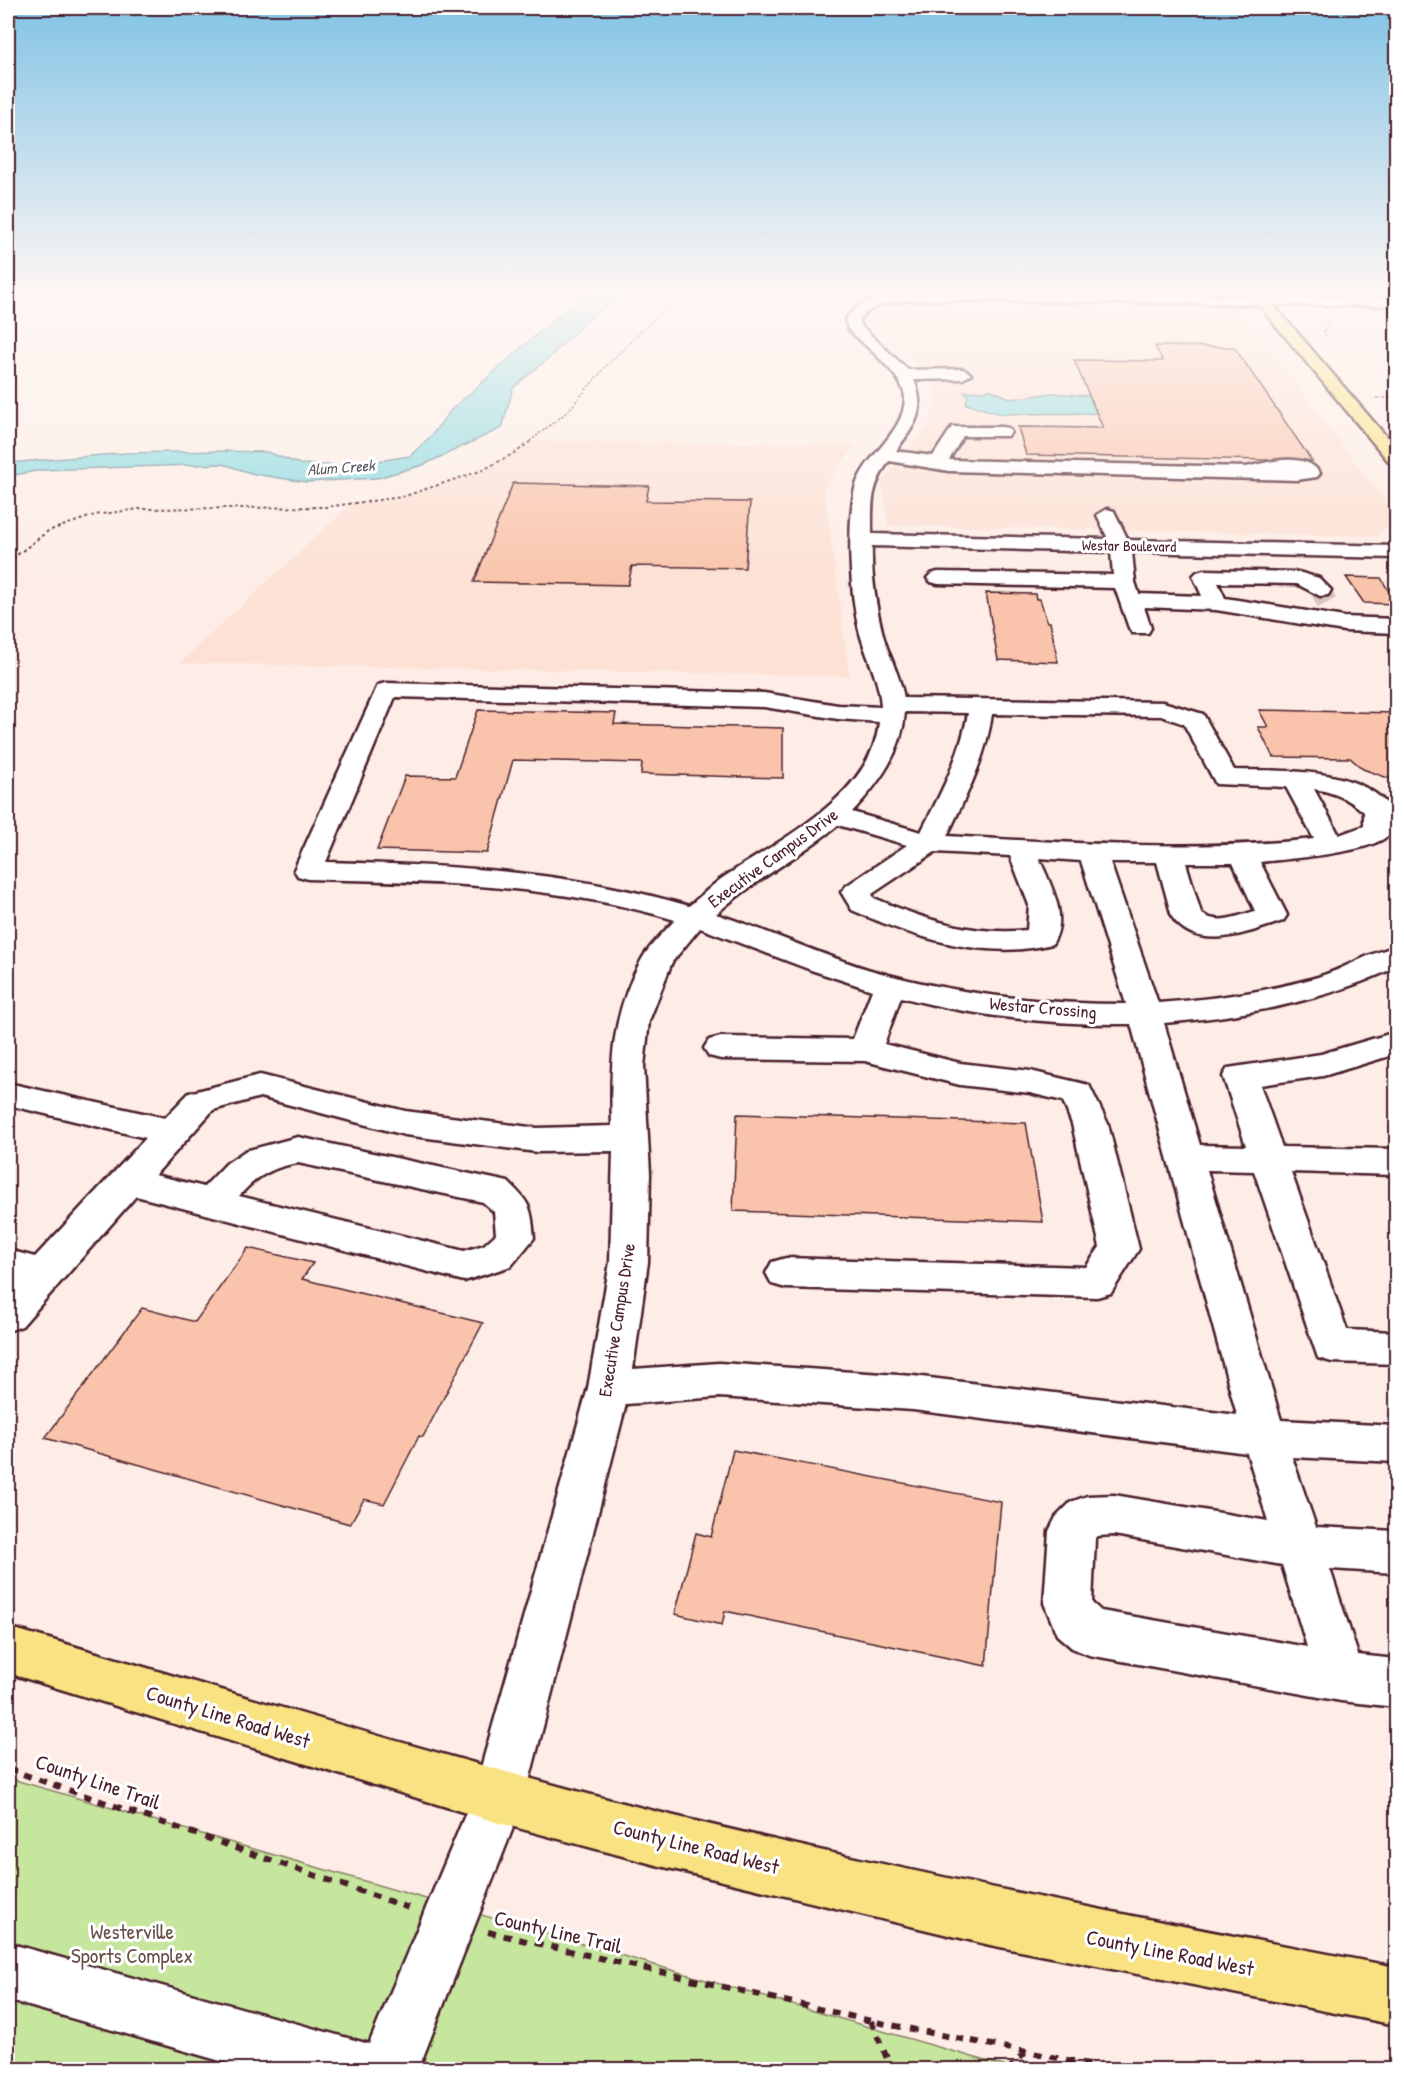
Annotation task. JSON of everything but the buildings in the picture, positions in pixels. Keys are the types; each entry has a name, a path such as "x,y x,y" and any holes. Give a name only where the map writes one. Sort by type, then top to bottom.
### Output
{"main road":[{"path":"1338,390 1396,459"},
{"name":"County Line Road West","path":"8,1650 500,1797 660,1839 990,1917 1396,1996"}],"street":[{"name":"Executive Campus Drive","path":"388,2070 500,1797 609,1388 628,1262 632,1174 627,1066 633,1021 657,960 695,916 730,886 804,839 834,815 866,782 882,754 893,710 889,680 872,636 861,568 864,484 907,423 912,410 910,390"},
{"path":"938,462 958,431 1002,432"},
{"path":"884,455 938,462 949,466 1247,473"},
{"path":"1107,514 1121,546 1127,591 1140,628"},
{"name":"Westar Boulevard","path":"861,540 1396,552"},
{"path":"1216,603 1204,576 1298,578 1312,582 1324,597 1312,620"},
{"path":"938,578 1127,591 1216,603 1312,620 1396,626"},
{"name":"Westar Crossing","path":"893,710 838,712 764,699 386,690 308,870 472,876 597,892 695,916 864,978 956,1000 1052,1012 1145,1014 1250,1004 1330,984 1396,956"},
{"path":"834,815 929,843 1093,853 1243,855 1331,846 1378,830 1378,810 1367,799 1351,790 1330,783 1295,779 1225,778 1194,719 1163,709 981,707 893,710"},
{"path":"981,707 976,739 965,771 929,843 856,892 862,904 926,927 976,938 1018,942 1041,938 1044,926 1044,905 1021,850"},
{"path":"1295,779 1331,846"},
{"path":"1093,853 1145,1014 1264,1437 1341,1677"},
{"path":"1169,854 1187,917 1194,924 1208,929 1221,929 1272,915 1243,855"},
{"path":"866,1050 890,984"},
{"path":"1396,1043 1323,1065 1240,1076 1266,1159 1332,1346 1396,1348"},
{"path":"721,1048 866,1050 960,1074 1030,1082 1077,1094 1090,1125 1120,1249 1097,1282 786,1274"},
{"path":"8,1315 25,1270 127,1181 201,1101 260,1086 405,1123 537,1140 630,1138"},
{"path":"8,1094 173,1132"},
{"path":"127,1181 212,1203 464,1266 497,1256 515,1238 512,1208 495,1191 298,1150 271,1154 242,1167 212,1203"},
{"path":"1185,1157 1396,1162"},
{"path":"609,1388 719,1380 913,1393 1264,1437 1396,1444"},
{"path":"1396,1552 1299,1547 1114,1515 1087,1516 1072,1530 1068,1603 1074,1619 1089,1632 1341,1677 1396,1683"},
{"path":"8,1972 360,2070"}],"path":[{"path":"8,562 48,531 76,520 115,511 324,507 402,497 483,470 518,451 567,412 586,390"},
{"path":"1375,398 1396,398"},
{"name":"County Line Trail","path":"8,1769 382,1897 448,1923 871,2021 1118,2070"},
{"path":"871,2021 892,2070"},
{"path":"1008,2070 1026,2052"}],"shaded area":[{"path":"934,390 1300,390 1396,518 1377,536 888,525 882,482 931,421"},
{"path":"532,441 856,444 824,487 849,676 180,663 351,504 402,497 455,480 483,470"}],"green space":[{"name":"Westerville Sports Complex","path":"8,1778 1014,2069 8,2069"}],"water":[{"name":"Alum Creek","path":"474,390 512,390 502,428 423,465 377,478 306,482 254,474 223,464 42,470 8,476 8,463 126,453 267,452 300,464 346,466 410,456 432,435 451,410"},
{"path":"991,390 1012,399 1053,393 1115,398 1114,413 1001,414 966,404 968,395 964,392"}],"tunnel":[{"path":"1320,590 1327,603"}]}
